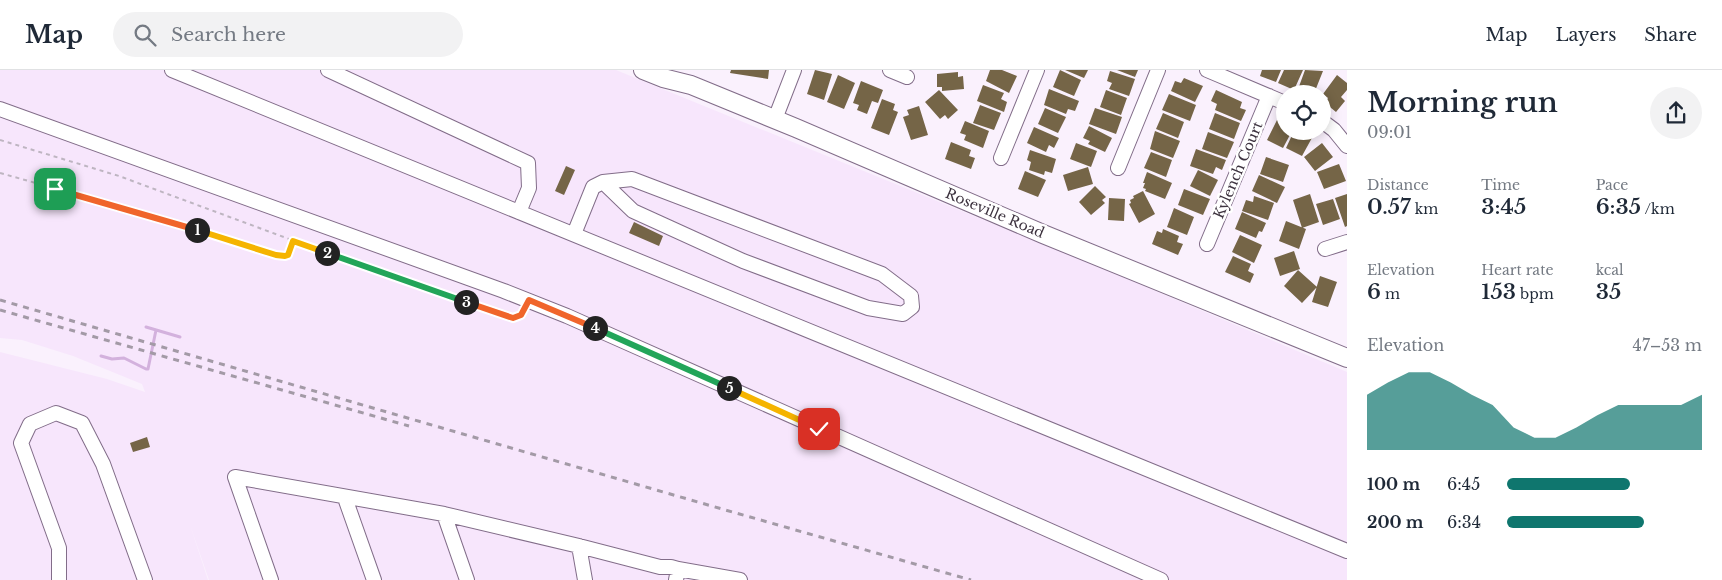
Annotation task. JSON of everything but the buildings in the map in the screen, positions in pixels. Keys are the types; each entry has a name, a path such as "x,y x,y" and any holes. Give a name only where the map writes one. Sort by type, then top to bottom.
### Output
{"main road":[{"name":"Roseville Road","path":"643,70 663,78 691,85 775,119 1043,234 1347,358"}],"street":[{"path":"172,70 197,75 519,212 1347,552"},
{"path":"328,70 528,163 529,188 519,212"},
{"path":"775,119 794,70"},
{"path":"890,70 907,77"},
{"path":"1000,158 1037,70"},
{"path":"1118,168 1158,70"},
{"path":"1206,70 1276,99"},
{"name":"Kylench Court","path":"1207,244 1269,96"},
{"path":"0,109 529,300 1161,580"},
{"path":"1331,128 1347,146"},
{"path":"574,234 593,187 603,182 632,179 882,274 911,296 912,307 903,314 868,308 743,261 633,211 603,182"},
{"path":"1326,249 1347,242"},
{"path":"59,580 59,548 21,443 30,424 56,413 82,423 103,464 145,580"},
{"path":"271,580 235,477 444,514 660,567 671,567 677,574 740,580"},
{"path":"346,498 374,580"},
{"path":"444,514 467,580"},
{"path":"579,546 585,580"}],"path":[{"path":"0,140 119,176 293,241 513,318 521,315 529,300"},
{"path":"0,173 120,207 276,255 288,255 293,241"}],"shaded area":[{"path":"0,70 616,70 1101,268 1347,372 1347,580 209,580 190,525 208,580 0,580 0,352 107,379 145,392 142,384 73,356 22,340 0,338"}],"waterway":[{"path":"146,327 180,337"},
{"path":"101,356 112,359 124,358 148,369 156,330"}],"railway":[{"path":"0,300 971,580"},
{"path":"0,310 409,426"}],"route":[{"path":"55,189 239,242 276,255 288,255 293,241 513,318 521,315 529,300 819,429"}]}
